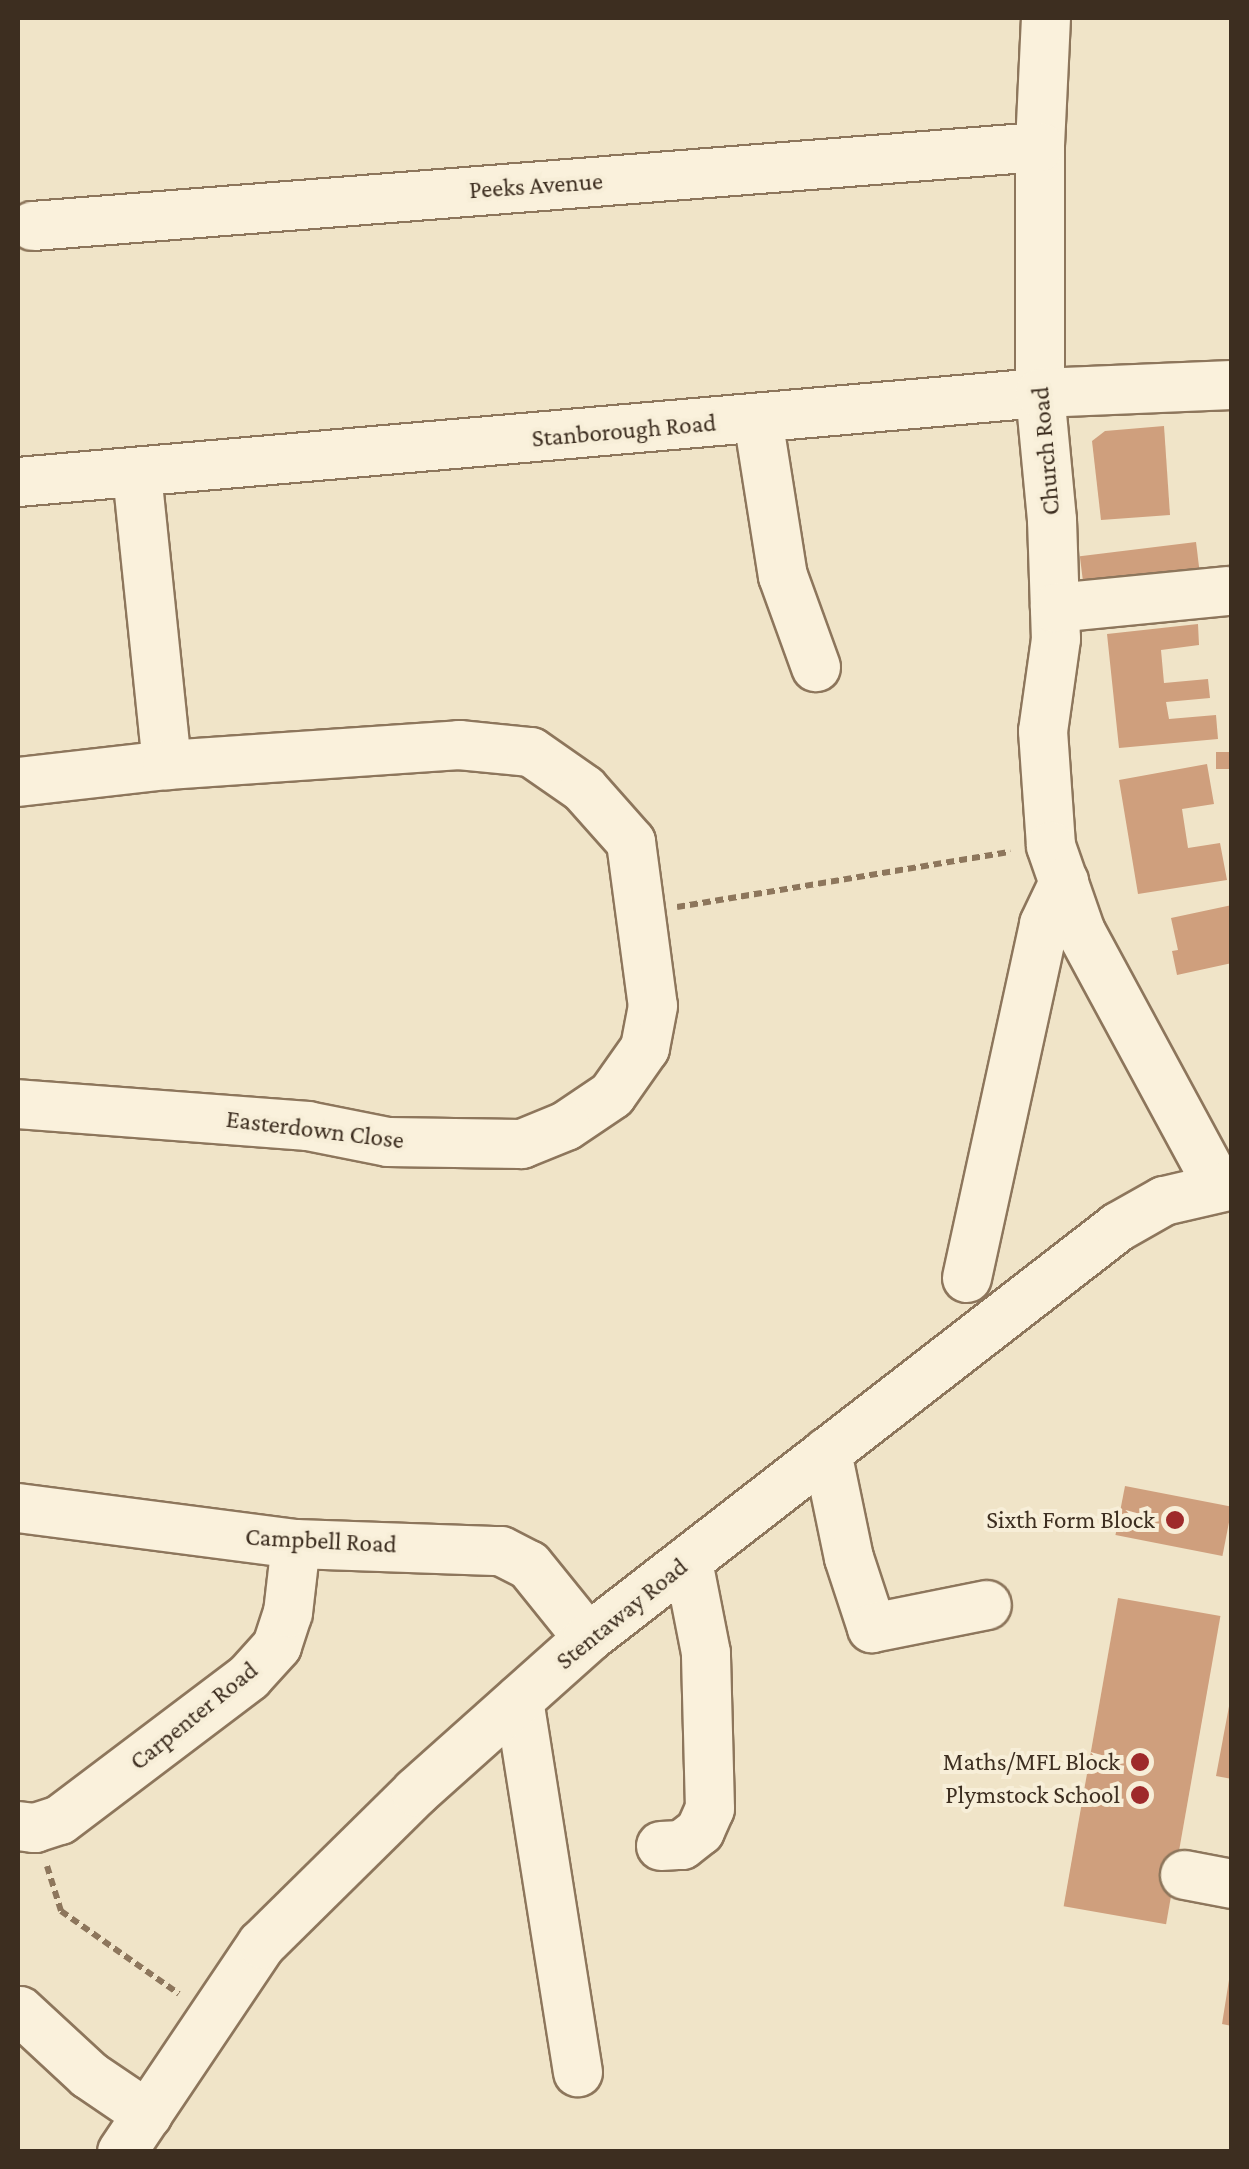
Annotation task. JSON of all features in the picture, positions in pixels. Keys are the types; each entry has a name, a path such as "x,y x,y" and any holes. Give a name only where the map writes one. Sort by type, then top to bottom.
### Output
{"street":[{"name":"Church Road","path":"1046,18 1040,147 1040,393 1056,639 1043,730 1057,864 1081,932 1225,1184"},
{"name":"Peeks Avenue","path":"33,226 1040,147"},
{"name":"Stanborough Road","path":"18,482 1040,393 1232,386"},
{"path":"758,419 783,576 816,668"},
{"path":"137,474 167,765"},
{"path":"1055,608 1228,591"},
{"name":"Easterdown Close","path":"18,782 167,765 459,744 531,752 584,789 631,842 653,1006 645,1048 612,1096 566,1126 522,1144 388,1142 308,1126 18,1104"},
{"name":"Church Road","path":"967,1278 1057,864"},
{"name":"Stentaway Road","path":"135,2133 262,1944 416,1792 588,1638 1118,1227 1164,1201 1225,1184"},
{"path":"827,1452 849,1558 872,1628 988,1605"},
{"name":"Campbell Road","path":"18,1508 296,1544 501,1551 528,1564 588,1638"},
{"name":"Carpenter Road","path":"26,1827 60,1820 258,1667 277,1646 288,1613 296,1544"},
{"path":"661,1846 682,1845 700,1831 710,1809 706,1653 688,1561"},
{"path":"519,1700 578,2072"},
{"path":"1185,1875 1232,1884"},
{"path":"20,2011 89,2076 135,2133"}],"path":[{"path":"640,913 1057,864"},
{"path":"26,1827 60,1911 213,2018"}],"building":[{"path":"1164,426 1170,515 1101,520 1092,441 1105,431"},
{"path":"1196,542 1200,575 1084,589 1080,556"},
{"path":"1198,624 1199,645 1161,650 1164,683 1208,679 1210,698 1166,702 1169,719 1216,715 1218,739 1119,748 1107,634"},
{"path":"1216,752 1232,752 1232,769 1216,769"},
{"path":"1207,764 1214,804 1182,809 1188,848 1220,843 1227,880 1138,894 1119,780"},
{"path":"1232,905 1232,963 1177,975 1172,951 1178,950 1171,918"},
{"name":"Sixth Form Block","path":"1125,1486 1232,1507 1222,1556 1115,1535"},
{"name":"Maths/MFL Block","path":"1118,1598 1220,1616 1166,1924 1064,1906"},
{"path":"1232,1701 1232,1779 1216,1776"},
{"path":"1232,1980 1232,2026 1222,2024"}],"place":[{"name":"Sixth Form Block","path":"1175,1520"},
{"name":"Maths/MFL Block","path":"1140,1762"},
{"name":"Plymstock School","path":"1140,1795"}]}
